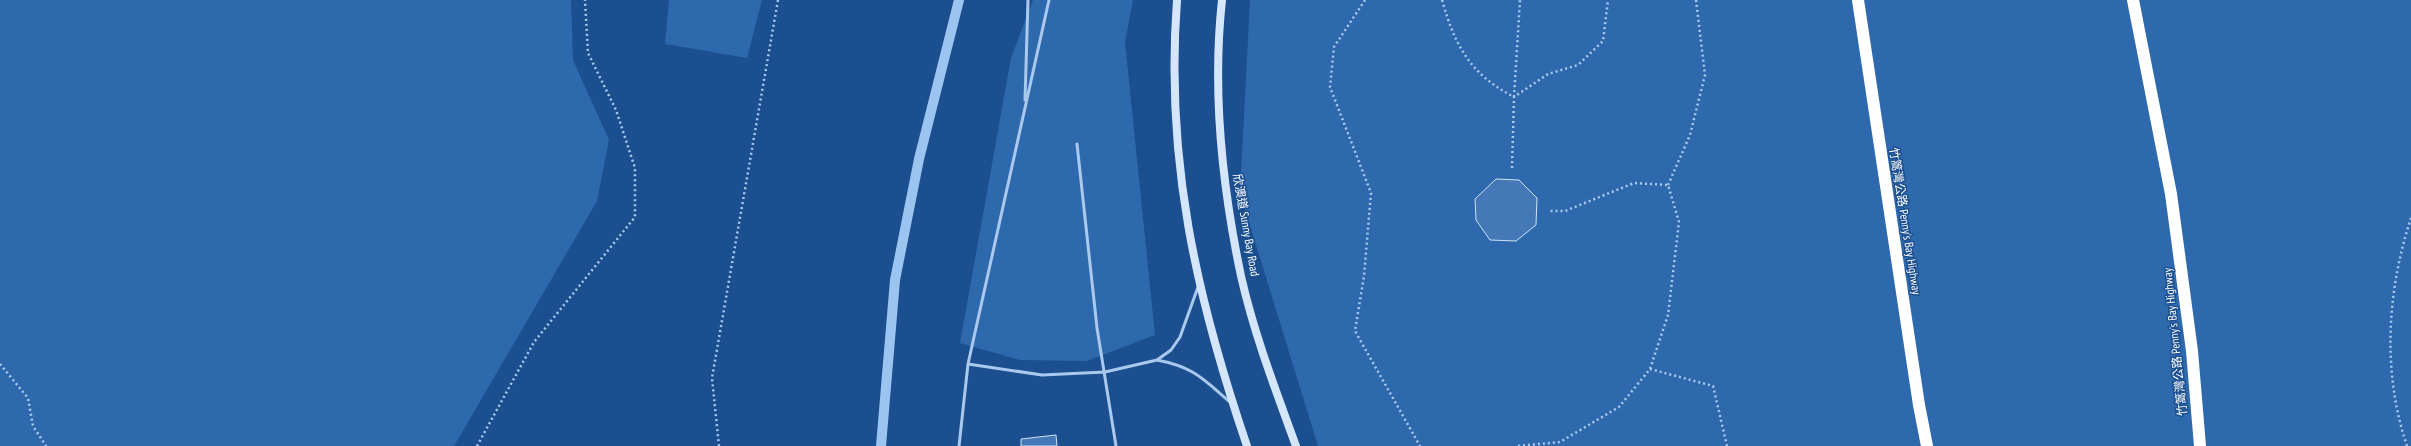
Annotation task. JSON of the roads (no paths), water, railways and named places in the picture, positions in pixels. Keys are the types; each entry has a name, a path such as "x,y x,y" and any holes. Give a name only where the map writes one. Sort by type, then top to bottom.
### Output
{"highway":[{"name":"竹篙灣公路 Penny's Bay Highway","path":"1858,0 1919,405 1927,446"},
{"name":"竹篙灣公路 Penny's Bay Highway","path":"2133,0 2171,194 2192,351 2200,446"}],"main road":[{"path":"1177,0 1173,54 1176,143 1185,214 1199,285 1233,405 1247,446"},
{"name":"欣澳道 Sunny Bay Road","path":"1222,0 1218,98 1222,150 1230,216 1241,277 1256,331 1296,446"}],"lane":[{"path":"1025,107 1028,0"},
{"path":"959,446 968,364 1049,0"},
{"path":"1077,144 1096,328 1105,372 1116,446"},
{"path":"968,364 1042,375 1105,372 1157,360 1171,350 1180,337 1199,285"},
{"path":"1157,360 1179,364 1195,372 1233,405"}],"waterway":[{"path":"881,446 895,280 919,159 959,0"}]}
